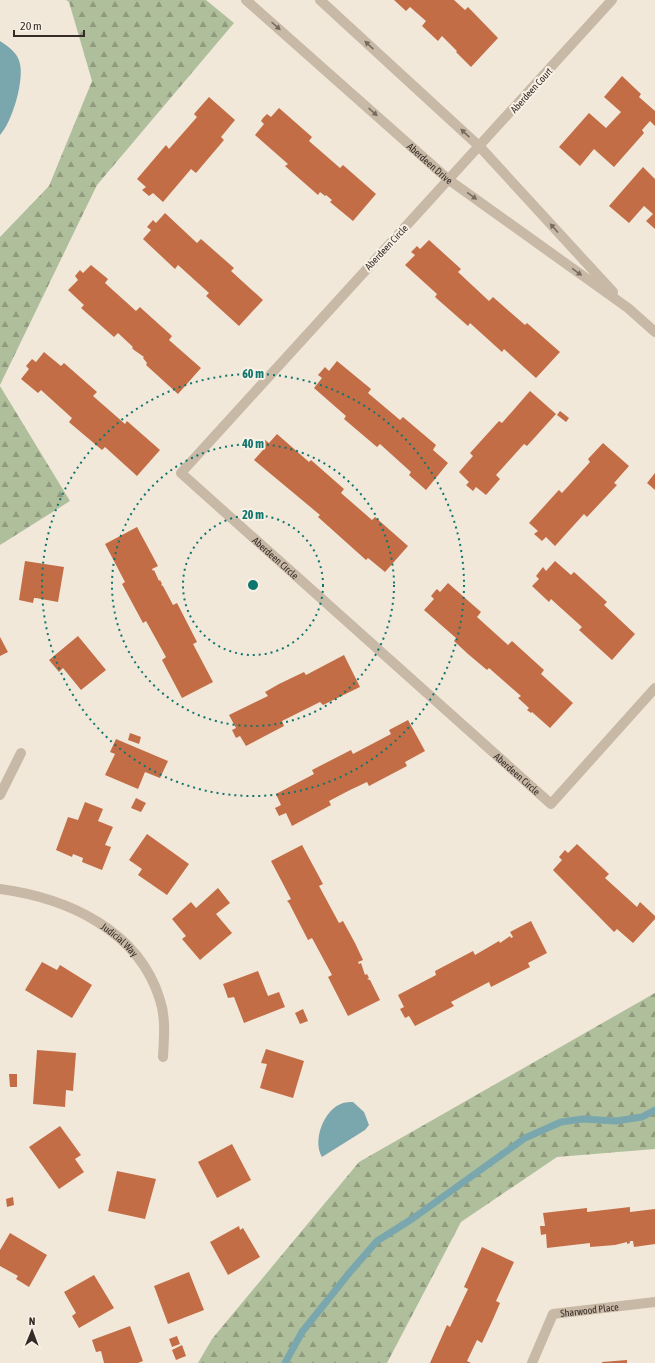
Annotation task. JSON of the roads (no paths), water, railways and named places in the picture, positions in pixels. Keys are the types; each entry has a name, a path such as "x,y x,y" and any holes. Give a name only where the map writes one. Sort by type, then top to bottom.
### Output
{"street":[{"name":"Aberdeen Drive","path":"246,0 449,180 628,308"},
{"name":"Aberdeen Drive","path":"320,0 480,147 628,308 655,332"},
{"name":"Aberdeen Court","path":"449,180 612,0"},
{"name":"Aberdeen Circle","path":"449,180 181,473 551,804 655,688"},
{"path":"0,795 3,786 21,753"},
{"name":"Judicial Way","path":"0,888 23,892 59,902 86,915 116,934 137,955 152,979 160,1000 164,1022 163,1057"},
{"name":"Sharwood Place","path":"532,1363 553,1314 655,1302"}],"water":[{"path":"0,41 15,53 19,60 21,72 19,91 13,112 0,135"},
{"path":"353,1102 364,1112 369,1125 365,1130 322,1157 318,1142 319,1134 325,1118 336,1106"}],"waterway":[{"path":"285,1363 302,1332 377,1241 412,1219 525,1138 561,1122 583,1119 616,1121 642,1117 655,1110"}]}
